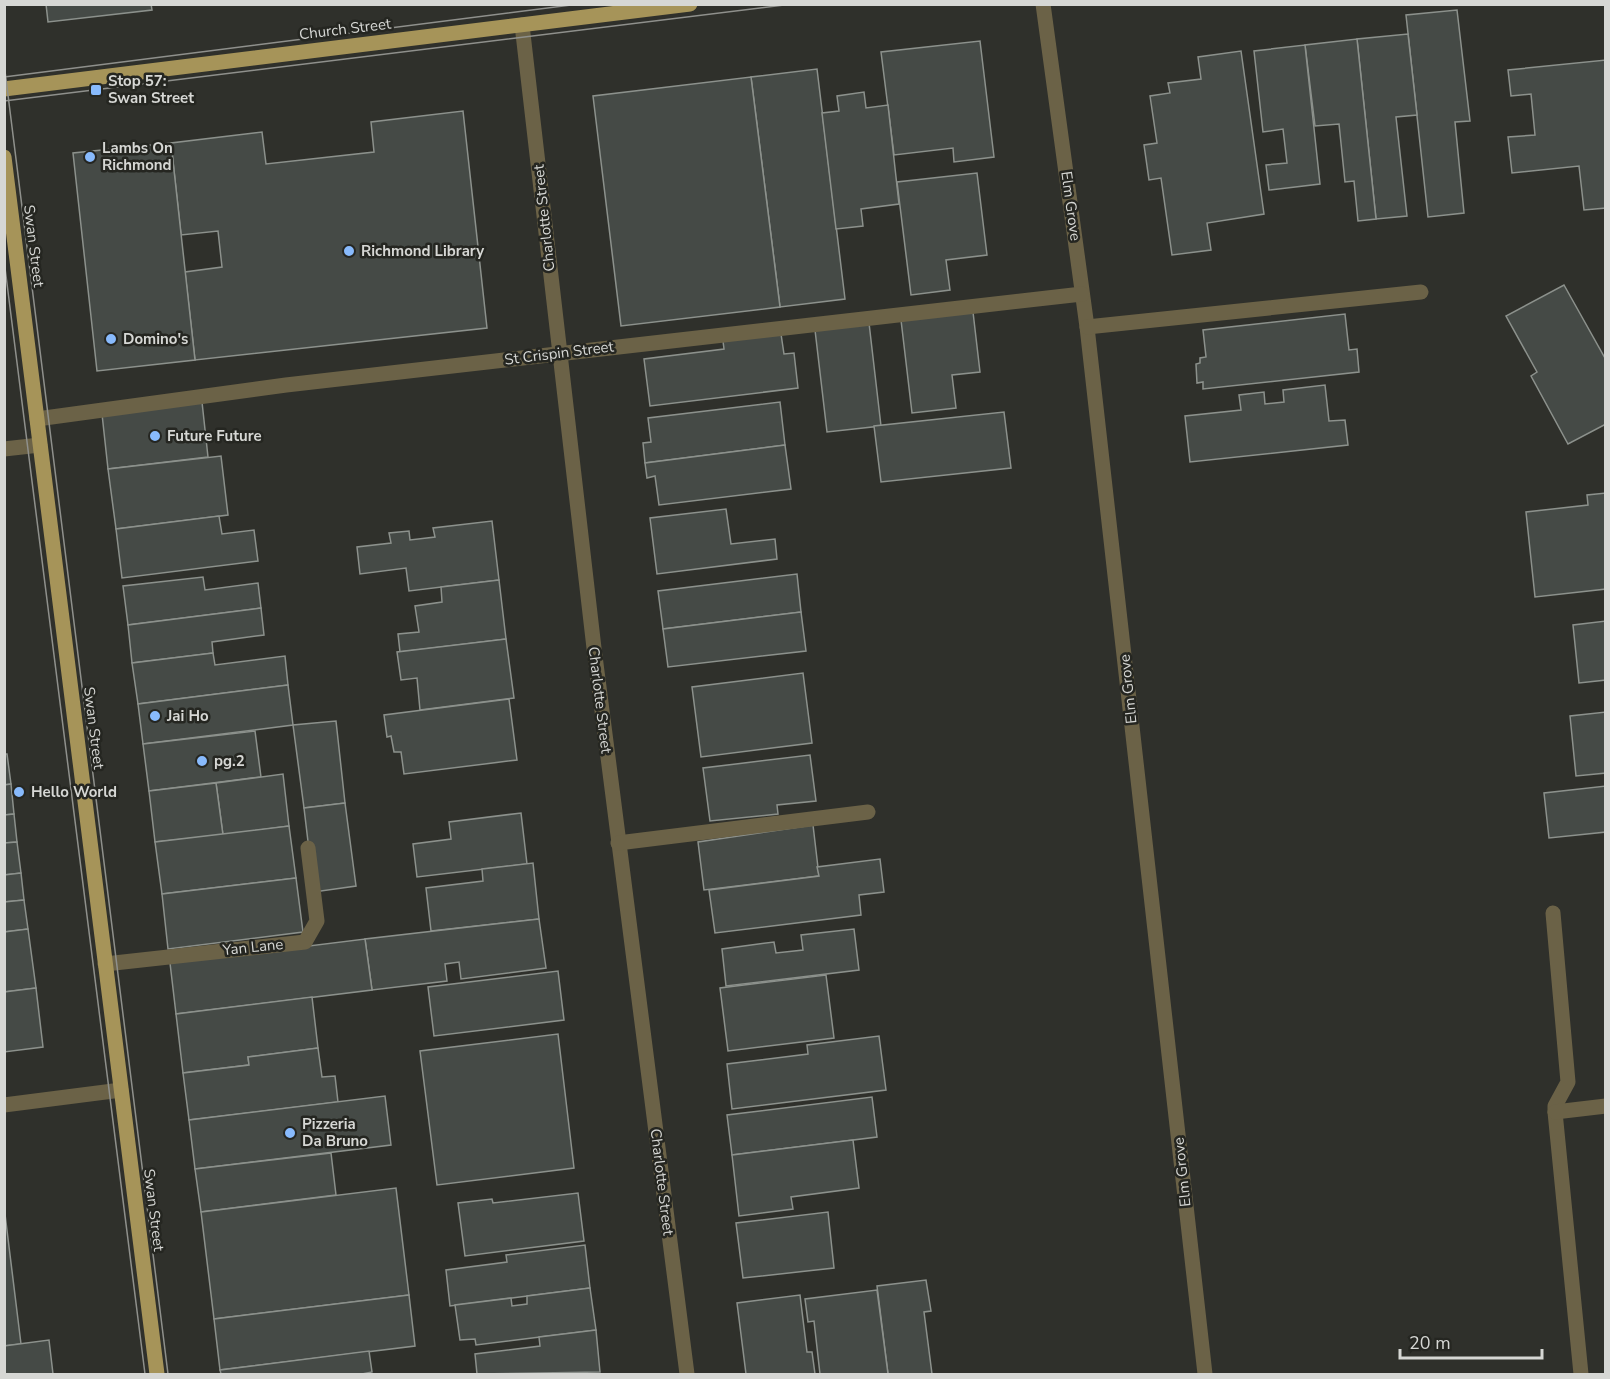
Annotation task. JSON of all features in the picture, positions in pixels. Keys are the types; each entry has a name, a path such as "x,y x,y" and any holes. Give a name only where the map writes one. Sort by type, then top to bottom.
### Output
{"main road":[{"name":"Church Street","path":"4,89 690,4"},
{"name":"Swan Street","path":"4,157 156,1374"}],"street":[{"name":"Elm Grove","path":"1043,4 1087,327 1205,1374"},
{"name":"Charlotte Street","path":"522,25 618,843 687,1374"},
{"path":"1087,327 1421,292"},
{"name":"St Crispin Street","path":"37,419 286,385 1082,294"},
{"path":"4,449 40,445"},
{"path":"618,843 868,812"},
{"name":"Yan Lane","path":"105,964 306,942 317,921 308,848"},
{"path":"1553,913 1568,1082 1555,1106 1555,1112 1581,1374"},
{"path":"4,1105 121,1090"},
{"path":"1555,1112 1605,1106"}],"building":[{"path":"46,4 151,4 152,10 48,22"},
{"path":"1457,10 1470,121 1455,122 1464,213 1428,217 1406,15"},
{"path":"1408,34 1417,115 1396,117 1407,216 1376,219 1357,39"},
{"path":"1357,39 1376,219 1358,221 1354,181 1345,182 1339,124 1315,126 1305,45"},
{"path":"980,41 994,157 954,162 953,148 894,155 881,52"},
{"path":"1305,45 1320,184 1269,190 1266,165 1287,163 1283,129 1263,132 1254,51"},
{"path":"1241,51 1264,214 1207,223 1211,250 1172,255 1161,178 1149,180 1144,145 1157,143 1150,96 1170,93 1168,83 1201,79 1198,57"},
{"path":"1606,60 1606,208 1584,210 1579,166 1512,173 1508,137 1535,135 1531,94 1511,96 1508,70"},
{"path":"817,69 845,299 780,307 751,77"},
{"path":"751,77 780,307 621,326 593,96"},
{"path":"864,92 866,108 888,105 899,204 861,209 863,226 836,229 822,113 839,111 837,96"},
{"name":"Richmond Library","path":"463,111 487,328 195,360 185,272 222,267 218,231 181,235 171,143 262,132 266,164 374,152 371,122"},
{"path":"171,143 195,360 97,371 73,153"},
{"path":"977,173 987,255 946,260 950,290 911,295 897,182"},
{"path":"1564,285 1606,360 1606,424 1568,444 1531,376 1537,372 1506,316"},
{"path":"973,312 980,372 952,375 956,408 912,413 901,320"},
{"path":"1345,314 1349,350 1357,349 1359,372 1203,389 1203,382 1197,383 1196,364 1200,363 1200,358 1206,357 1203,330"},
{"path":"869,323 881,426 827,432 815,330"},
{"path":"781,334 784,354 794,353 798,388 650,406 644,359 724,349 723,341"},
{"path":"1325,385 1329,421 1345,420 1348,445 1190,462 1185,416 1241,410 1239,395 1264,392 1265,404 1284,402 1283,390"},
{"name":"Future Future","path":"202,402 208,457 108,469 102,414"},
{"path":"780,402 785,445 645,463 643,443 651,442 648,418"},
{"path":"1004,412 1011,468 881,482 874,426"},
{"path":"785,445 791,489 659,505 655,476 647,478 645,463"},
{"path":"221,456 228,515 116,529 108,469"},
{"path":"1606,493 1606,589 1535,597 1526,512 1588,505 1587,495"},
{"path":"726,509 731,544 775,539 777,559 657,574 650,518"},
{"path":"219,516 222,534 254,530 258,561 122,578 116,529"},
{"path":"492,521 499,580 409,591 406,568 360,574 357,547 391,543 389,533 409,531 410,540 435,537 433,528"},
{"path":"797,574 801,612 663,629 658,591"},
{"path":"203,577 205,590 258,583 261,608 128,625 123,586"},
{"path":"499,580 506,639 400,652 398,634 419,632 415,606 442,602 441,587"},
{"path":"261,608 264,635 212,642 213,653 132,663 128,625"},
{"path":"801,612 806,651 668,667 663,629"},
{"path":"1606,621 1606,680 1579,683 1573,625"},
{"path":"506,639 514,698 420,710 417,678 401,680 397,652"},
{"path":"213,653 215,665 285,656 288,685 138,704 132,663"},
{"path":"803,673 812,743 701,757 692,687"},
{"path":"288,685 293,725 143,744 138,704"},
{"path":"509,699 517,760 404,774 401,752 394,752 391,736 387,737 384,715"},
{"path":"1606,712 1606,773 1576,776 1570,716"},
{"path":"336,721 345,803 304,808 293,725"},
{"name":"pg.2","path":"255,731 261,777 149,791 143,744"},
{"path":"4,754 7,754 11,784 4,785"},
{"path":"810,755 816,801 777,805 778,814 710,821 703,768"},
{"path":"283,774 289,826 223,835 216,783"},
{"path":"216,783 223,835 155,842 149,791"},
{"path":"11,784 14,814 4,815 4,785"},
{"path":"1606,786 1606,832 1549,838 1544,793"},
{"path":"345,803 356,886 314,892 304,808"},
{"path":"521,813 527,864 417,877 413,844 451,839 449,822"},
{"path":"14,814 17,842 4,843 4,815"},
{"path":"813,825 819,876 704,890 698,842"},
{"path":"289,826 296,878 162,894 155,842"},
{"path":"17,842 21,873 4,875 4,843"},
{"path":"880,859 884,892 859,895 861,915 715,933 709,890 819,876 817,867"},
{"path":"533,863 539,919 431,931 426,888 483,881 482,869"},
{"path":"21,873 24,900 4,902 4,875"},
{"path":"296,878 303,932 168,949 162,894"},
{"path":"24,900 28,929 4,932 4,902"},
{"path":"539,919 546,968 461,979 459,962 445,964 447,981 372,990 365,939"},
{"path":"28,929 36,988 4,992 4,932"},
{"path":"854,929 859,970 726,986 722,949 774,942 776,953 803,950 801,935"},
{"path":"365,939 372,990 176,1014 170,963"},
{"path":"558,971 564,1020 434,1036 428,987"},
{"path":"826,975 834,1038 728,1051 720,988"},
{"path":"36,988 43,1047 4,1052 4,992"},
{"path":"312,997 318,1048 248,1057 249,1065 183,1073 176,1014"},
{"path":"558,1034 574,1168 437,1185 420,1051"},
{"path":"879,1036 886,1090 732,1109 727,1064 808,1054 807,1045"},
{"path":"318,1048 322,1077 335,1076 338,1102 189,1120 183,1073 249,1065 248,1057"},
{"name":"Pizzeria Da Bruno","path":"385,1096 391,1145 195,1169 189,1120"},
{"path":"872,1097 877,1137 732,1155 727,1115"},
{"path":"853,1140 859,1188 791,1197 793,1209 739,1216 732,1155"},
{"path":"331,1153 336,1195 201,1212 195,1169"},
{"path":"396,1188 409,1295 214,1319 201,1212"},
{"path":"578,1193 584,1241 465,1256 458,1203 492,1199 493,1203"},
{"path":"4,1206 21,1344 4,1346"},
{"path":"828,1212 834,1268 743,1278 736,1223"},
{"path":"585,1245 590,1288 450,1306 446,1270 507,1262 506,1255"},
{"path":"926,1280 931,1311 924,1312 932,1374 888,1374 877,1286"},
{"path":"590,1288 596,1330 476,1345 475,1339 460,1340 455,1305 511,1298 512,1306 527,1304 527,1296"},
{"path":"877,1290 888,1374 820,1374 814,1321 808,1322 805,1299"},
{"path":"409,1295 415,1346 220,1370 214,1319"},
{"path":"800,1295 807,1352 812,1352 815,1374 746,1374 737,1303"},
{"path":"596,1330 600,1372 477,1374 475,1354 540,1346 539,1337"},
{"path":"49,1340 53,1374 4,1374 4,1346"},
{"path":"369,1351 372,1372 362,1374 221,1374 220,1370"}],"tram line":[{"path":"4,77 579,4"},
{"path":"4,101 792,4"},
{"path":"4,63 168,1374"},
{"path":"4,260 145,1374"}],"place":[{"name":"Stop 57: Swan Street","path":"96,90"},
{"name":"Lambs On Richmond","path":"90,157"},
{"name":"Richmond Library","path":"349,251"},
{"name":"Domino's","path":"111,339"},
{"name":"Future Future","path":"155,436"},
{"name":"Jai Ho","path":"155,716"},
{"name":"pg.2","path":"202,761"},
{"name":"Hello World","path":"19,792"},
{"name":"Pizzeria Da Bruno","path":"290,1133"}]}
